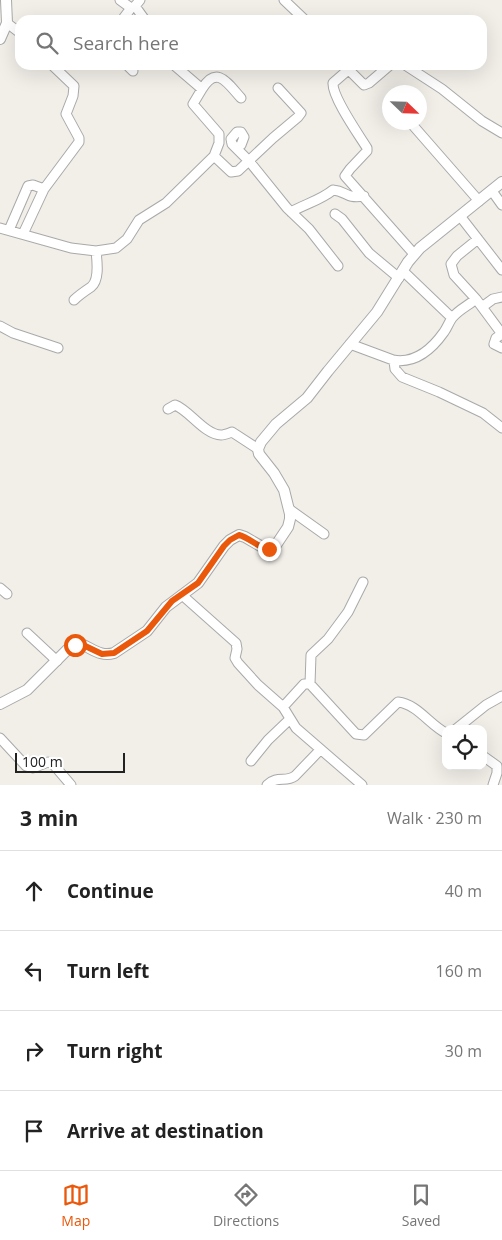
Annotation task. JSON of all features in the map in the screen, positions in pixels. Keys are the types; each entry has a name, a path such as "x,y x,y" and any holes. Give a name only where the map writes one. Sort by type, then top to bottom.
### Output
{"street":[{"path":"0,39 7,22 6,0"},
{"path":"120,0 135,5 126,15"},
{"path":"284,0 300,15"},
{"path":"7,22 15,29"},
{"path":"24,234 44,189 79,142 79,138 66,114 73,96 74,86 57,70"},
{"path":"180,70 202,89"},
{"path":"344,70 333,86 347,116 367,148 364,156 345,176 414,254"},
{"path":"349,70 361,84 366,85 384,70"},
{"path":"413,70 502,133"},
{"path":"44,189 32,185 28,186 4,229 71,248 96,251 116,248 123,244 140,220 166,203 214,156 219,143 219,134 194,104 202,89 211,78 218,76 223,78 241,98"},
{"path":"214,156 231,172 238,171 302,113 278,88"},
{"path":"417,130 479,201"},
{"path":"236,148 250,161 291,212 309,229 338,266"},
{"path":"0,704 27,690 70,647 81,644 102,654 114,653 147,631 166,608 198,583 230,540 239,535 264,548 269,549 276,545 288,526 290,519 289,509 284,490 274,473 260,457 258,449 261,442 271,429 305,400 377,312 414,254 502,182"},
{"path":"291,212 308,202 321,199 333,190 340,191 352,198 364,196"},
{"path":"492,191 502,205"},
{"path":"335,214 342,219 369,253 401,274 452,318"},
{"path":"460,216 502,270"},
{"path":"478,239 450,264 454,275 479,303 502,334 496,338 494,344 502,348"},
{"path":"74,300 93,286 97,262 96,251"},
{"path":"350,344 394,361 409,359 428,352 445,331 452,318 479,303 502,297"},
{"path":"0,326 13,333 58,348"},
{"path":"394,361 395,369 402,377 483,413 502,428"},
{"path":"168,409 175,405 181,407 193,420 212,432 221,435 232,432 258,449"},
{"path":"289,509 324,534"},
{"path":"363,582 348,612 328,639 311,654 310,684 360,736 398,702 407,705 442,731"},
{"path":"0,588 7,594"},
{"path":"182,595 233,639 237,646 235,658 238,663 258,685 283,707 296,728 362,785"},
{"path":"27,633 57,661"},
{"path":"283,707 304,684 310,684"},
{"path":"461,725 486,704 502,696"},
{"path":"251,761 268,740 290,720"},
{"path":"0,738 26,766 32,768 48,762 53,764 71,785"},
{"path":"266,785 276,779 292,779 320,750"},
{"path":"487,759 497,766 493,785"}],"route":[{"path":"75,645 81,644 95,652 109,655 147,631 172,601 198,583 224,546 239,535 269,549"}]}
